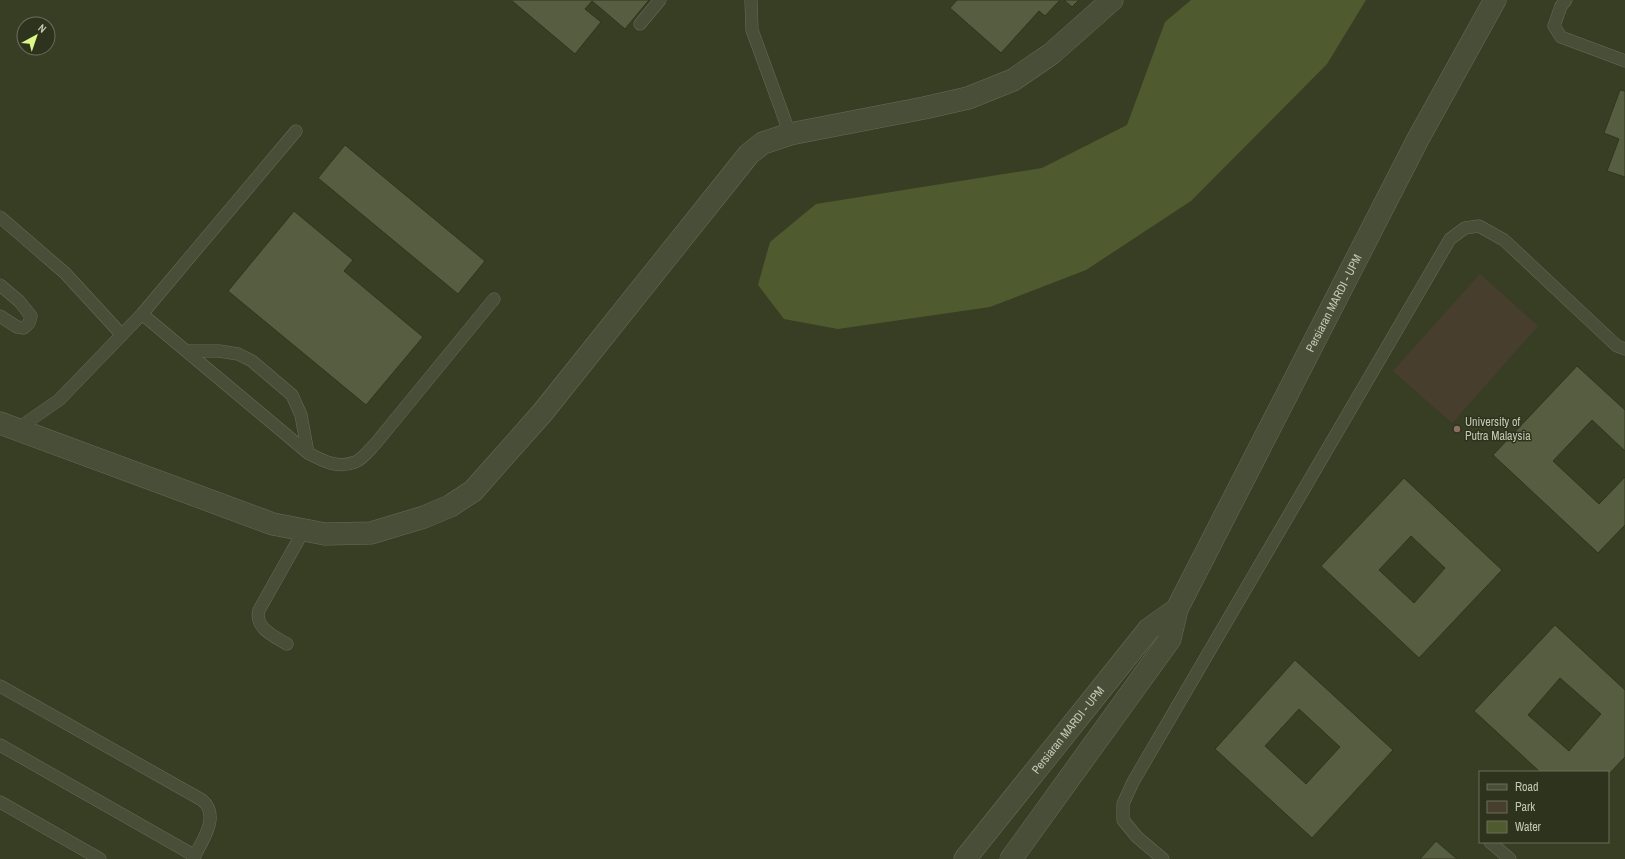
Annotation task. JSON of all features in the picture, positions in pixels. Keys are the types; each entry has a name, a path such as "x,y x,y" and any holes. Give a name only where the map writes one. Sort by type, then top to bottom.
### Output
{"street":[{"path":"9,426 273,524 325,534 371,533 430,514 450,506 473,490 544,412 749,154 763,143 790,134 968,98 1013,80 1051,54 1112,0"},
{"name":"Persiaran MARDI - UPM","path":"1010,859 1170,639 1177,609 1418,139 1495,0"},
{"name":"Persiaran MARDI - UPM","path":"965,859 1149,629 1177,609"}],"lane":[{"path":"640,24 660,0"},
{"path":"751,0 752,30 790,134"},
{"path":"1566,0 1561,6 1554,26 1561,37 1625,61"},
{"path":"9,426 59,400 142,314 296,131"},
{"path":"0,217 65,273 122,335"},
{"path":"1163,859 1137,837 1123,820 1123,804 1133,782 1450,239 1465,228 1479,226 1504,240 1617,346 1625,349"},
{"path":"0,285 19,301 31,316 29,323 24,328 17,327 0,316"},
{"path":"142,314 308,452 324,462 340,465 356,462 376,443 494,299"},
{"path":"188,351 219,351 238,354 252,361 292,395 301,415 308,452"},
{"path":"287,644 264,630 259,624 257,616 304,530"},
{"path":"0,686 195,796 207,804 211,810 210,824 194,857 0,745"},
{"path":"0,802 100,859"},
{"path":"1491,843 1510,859"}],"green space":[{"path":"1480,274 1538,326 1452,423 1393,371"}],"water":[{"path":"1191,0 1366,0 1327,64 1191,201 1086,270 990,307 838,329 784,319 758,285 770,242 816,204 1042,168 1127,125 1165,22"}],"building":[{"path":"511,0 649,0 625,29 592,1 585,9 601,22 575,54"},
{"path":"957,0 1060,0 1045,16 1039,11 1001,53 950,8"},
{"path":"1064,0 1079,0 1072,7"},
{"path":"1620,90 1625,91 1625,177 1607,171 1619,139 1604,133"},
{"path":"345,145 485,261 458,294 318,178"},
{"path":"294,211 353,260 344,271 423,337 366,405 228,291"},
{"path":"1577,366 1625,410 1625,451 1592,420 1553,461 1599,504 1625,477 1625,525 1598,553 1493,455"},
{"path":"1404,478 1502,570 1419,658 1321,566","holes":["1411,536 1445,568 1414,603 1379,570"]},
{"path":"1555,625 1625,690 1625,757 1609,774 1609,771 1539,771 1474,711","holes":["1560,678 1601,714 1569,751 1528,715"]},
{"path":"1295,660 1393,750 1312,838 1215,749","holes":["1299,709 1340,747 1306,784 1265,746"]},
{"path":"1436,841 1457,859 1420,859"}],"place":[{"name":"University of Putra Malaysia","path":"1457,429"}]}
